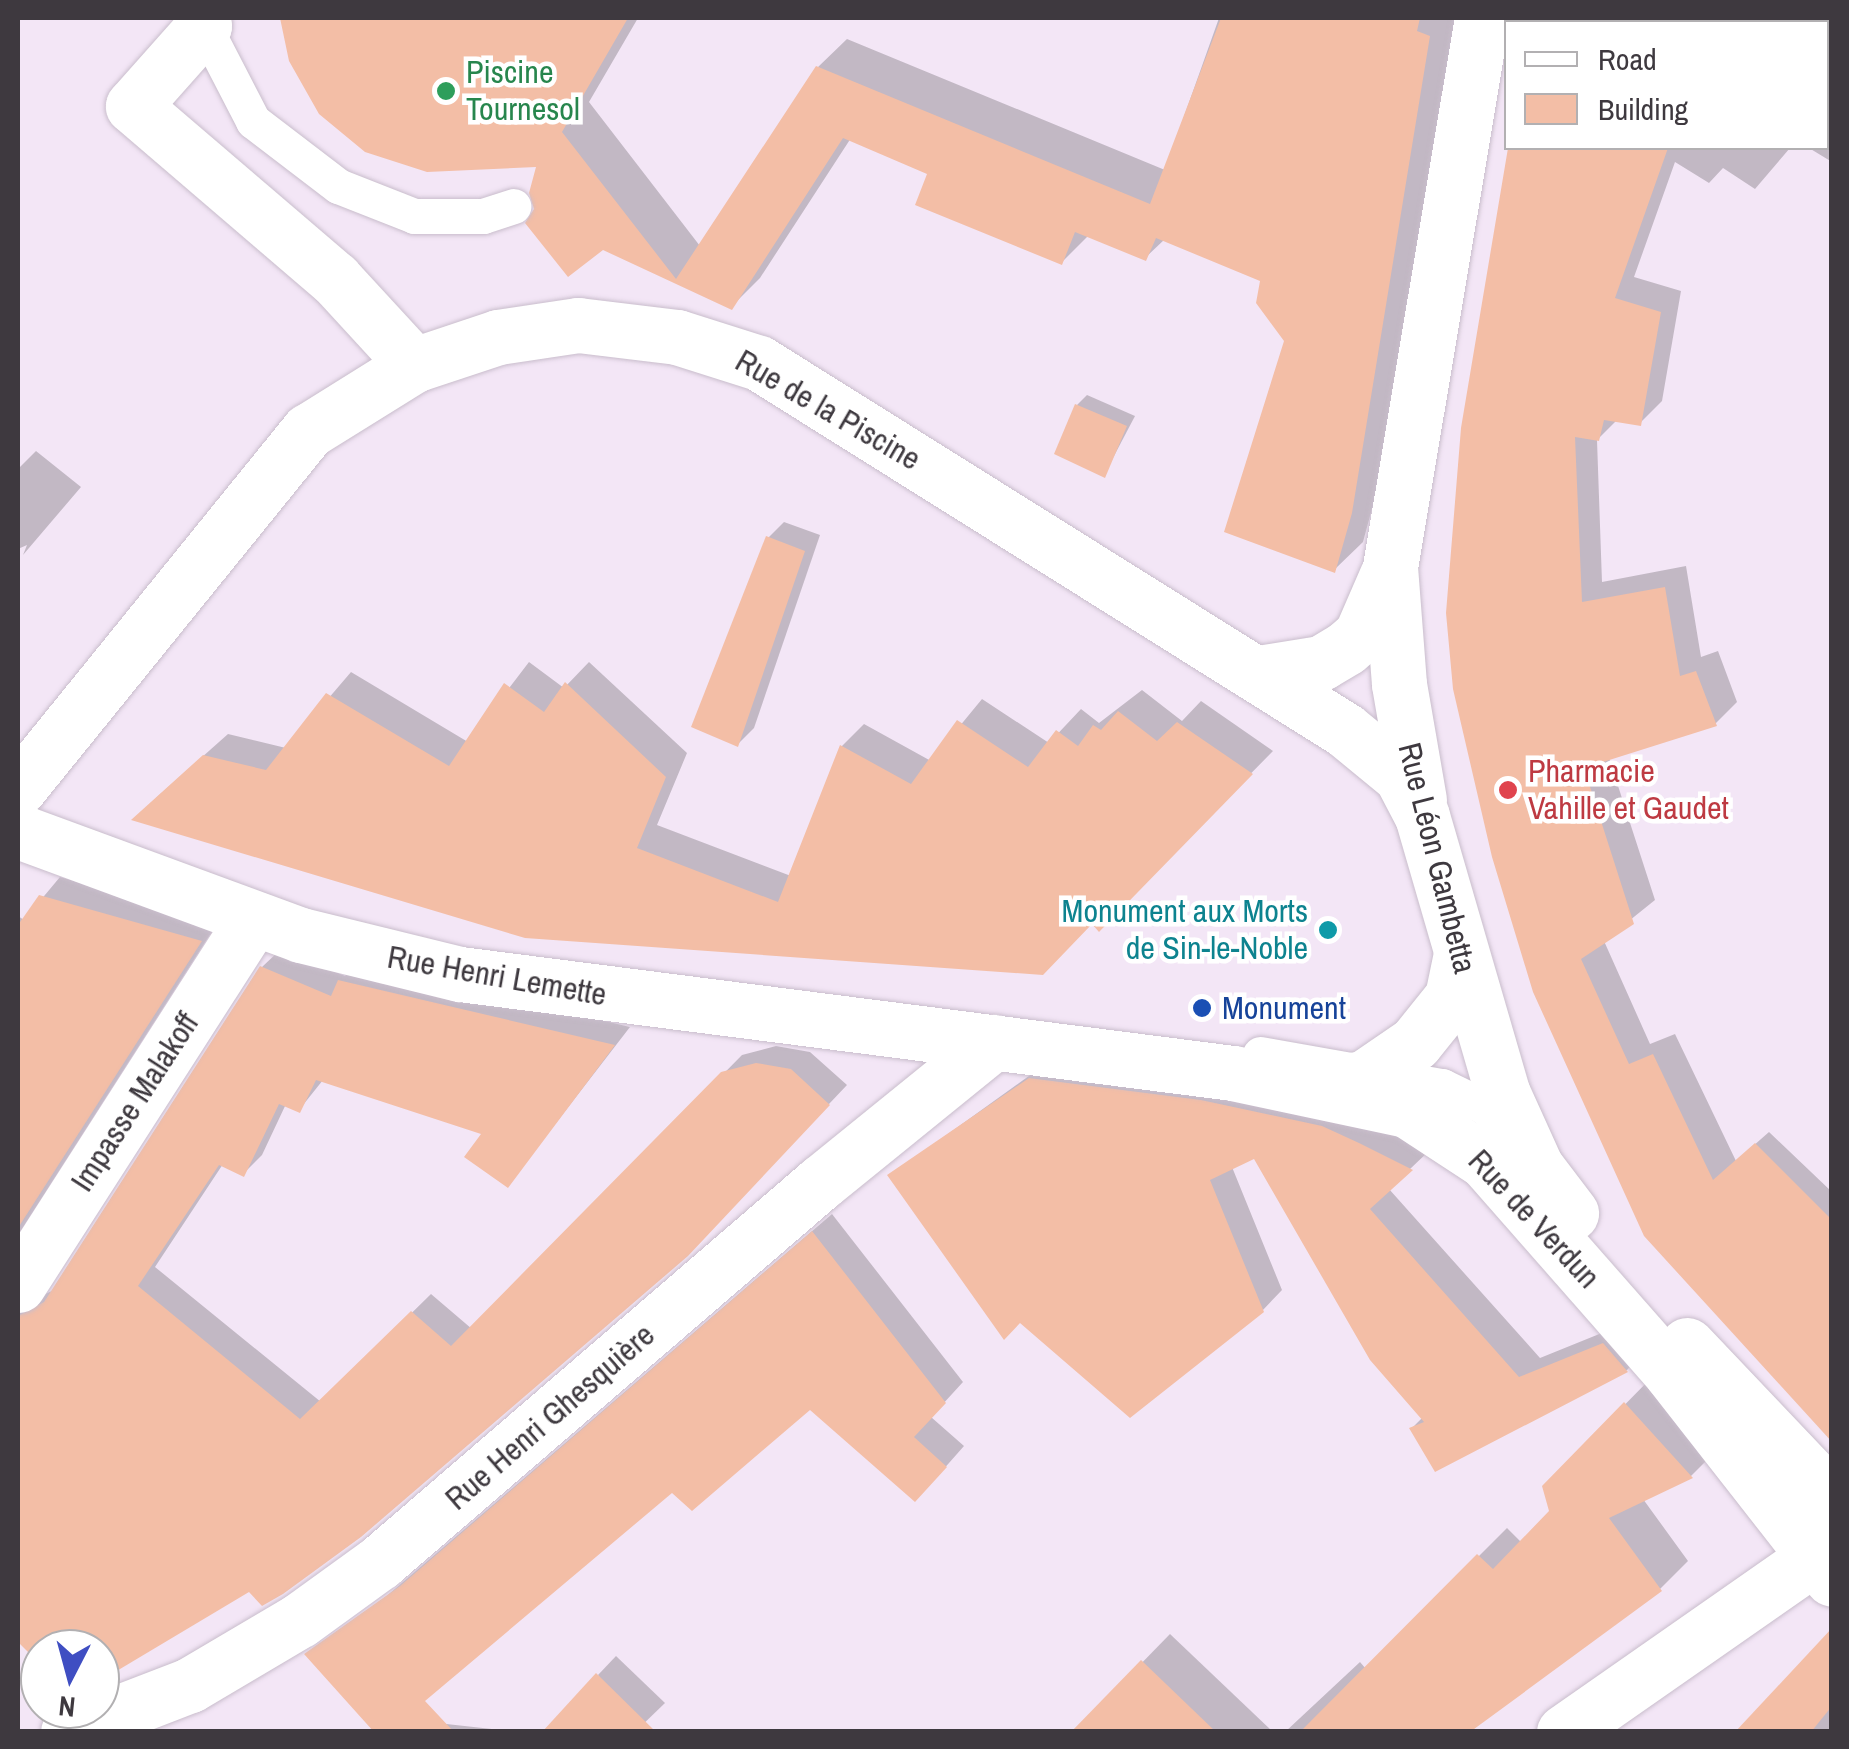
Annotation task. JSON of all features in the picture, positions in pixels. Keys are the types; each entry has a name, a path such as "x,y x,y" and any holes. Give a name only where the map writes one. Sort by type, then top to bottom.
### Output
{"street":[{"name":"Rue Léon Gambetta","path":"1259,673 1321,663 1346,648 1361,634 1390,567 1482,18"},
{"path":"203,22 133,106 335,279 414,365"},
{"name":"Rue de la Piscine","path":"18,789 278,463 340,406 414,365 498,337 578,326 719,348 759,363 1259,673 1380,756 1401,776 1422,816"},
{"name":"Rue Léon Gambetta","path":"1390,567 1401,699 1422,816 1461,954 1522,1140"},
{"name":"Rue Henri Lemette","path":"18,829 253,919 406,963 560,992 994,1042"},
{"name":"Impasse Malakoff","path":"18,1286 253,919"},
{"path":"1310,1085 1378,1071 1441,1014 1458,979 1461,954"},
{"name":"Rue de Verdun","path":"994,1042 1310,1085 1407,1110 1485,1161 1671,1373 1825,1561"},
{"name":"Rue Henri Ghesquière","path":"68,1732 190,1684 300,1620 367,1571 820,1182 994,1042"},
{"name":"Rue de Verdun","path":"1522,1140 1567,1208 1832,1498"},
{"path":"1564,1732 1825,1561"}],"lane":[{"path":"203,22 253,121 338,186 414,216 483,216 513,206"},
{"path":"18,829 378,931 502,959 1378,1071 1463,1095 1522,1140"}],"building":[{"path":"280,18 628,18 562,132 676,279 816,66 1150,204 1221,18 1420,18 1417,31 1430,36 1352,513 1335,573 1224,532 1284,341 1256,303 1260,281 1156,238 1146,261 1075,232 1062,265 915,205 927,174 843,138 732,310 603,250 568,277 525,223 534,209 529,193 536,167 427,172 365,152 319,114 289,61"},
{"path":"1508,150 1667,150 1615,298 1661,312 1641,426 1604,420 1599,441 1575,437 1582,602 1665,587 1680,676 1696,671 1717,726 1584,768 1634,924 1581,959 1629,1064 1653,1054 1713,1180 1755,1143 1832,1220 1832,1442 1644,1236 1533,992 1492,857 1453,689 1446,613 1461,428"},
{"path":"1075,404 1127,426 1105,478 1054,454"},
{"path":"766,536 805,551 738,747 691,727"},
{"path":"565,682 666,777 637,848 778,902 840,745 911,784 957,720 1028,767 1056,730 1078,746 1093,725 1101,730 1118,711 1157,741 1177,722 1253,774 1099,932 1092,924 1043,975 525,938 131,820 203,755 266,770 326,693 449,766 504,683 544,712"},
{"path":"39,895 202,941 18,1228 18,925"},
{"path":"260,966 331,996 338,980 615,1045 508,1188 464,1157 481,1134 316,1080 300,1113 279,1104 244,1177 219,1165 138,1286 300,1419 411,1311 451,1346 721,1072 756,1063 791,1069 830,1105 688,1256 361,1537 262,1606 249,1592 120,1669 120,1629 20,1629 18,1642 18,1316 44,1302"},
{"path":"1029,1078 1201,1100 1322,1126 1359,1143 1413,1170 1370,1209 1519,1377 1603,1343 1628,1372 1435,1472 1409,1428 1424,1422 1370,1360 1254,1159 1210,1180 1264,1312 1130,1418 1020,1323 1004,1340 887,1175"},
{"path":"812,1231 946,1403 914,1437 947,1467 915,1502 810,1410 692,1511 672,1493 425,1701 454,1732 374,1732 304,1654 400,1586"},
{"path":"1624,1402 1693,1478 1609,1518 1662,1591 1470,1732 1300,1732 1477,1554 1493,1569 1549,1511 1542,1486"},
{"path":"1832,1628 1832,1706 1811,1732 1735,1732"},
{"path":"1141,1660 1216,1732 1071,1732"},
{"path":"596,1673 656,1732 542,1732"}],"place":[{"name":"Piscine Tournesol","path":"446,91"},
{"name":"Pharmacie Vahille et Gaudet","path":"1508,790"},
{"name":"Monument aux Morts de Sin-le-Noble","path":"1328,930"},
{"name":"Monument","path":"1202,1008"}]}
